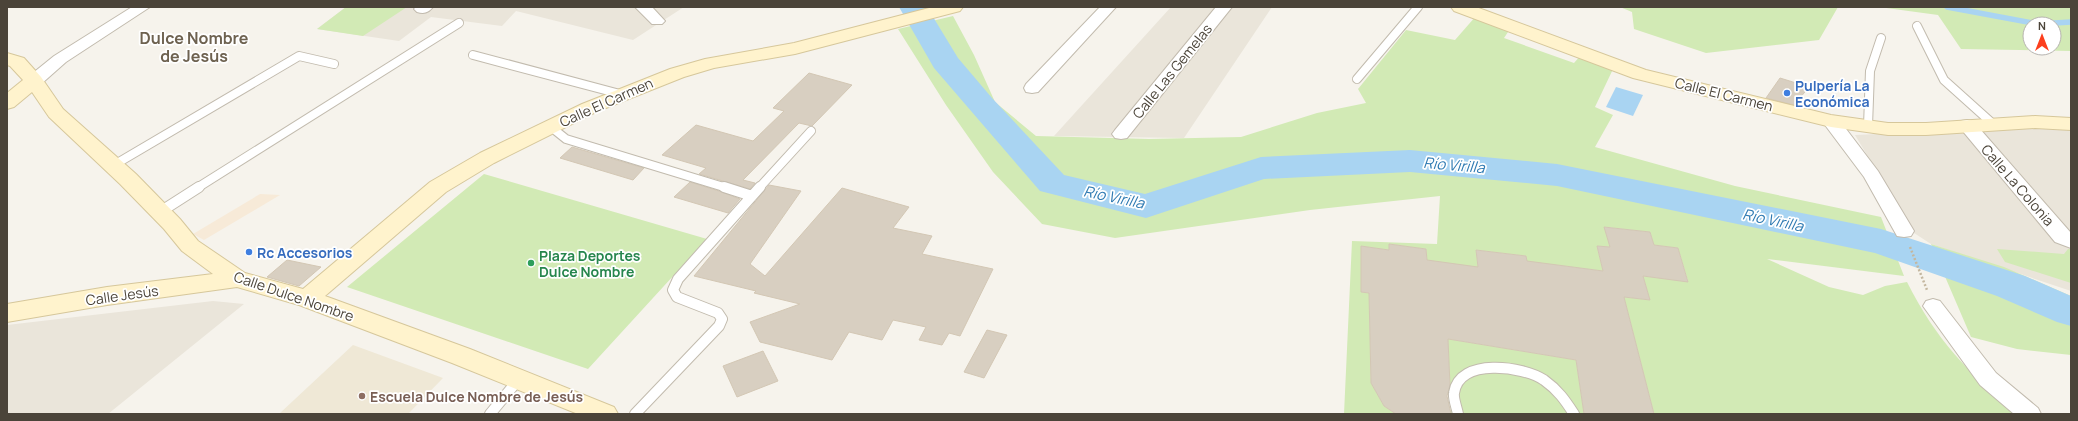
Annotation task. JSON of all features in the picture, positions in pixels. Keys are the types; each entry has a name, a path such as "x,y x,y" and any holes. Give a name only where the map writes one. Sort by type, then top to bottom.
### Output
{"street":[{"path":"7,103 60,59 142,7"},
{"path":"642,7 657,21"},
{"name":"Calle El Carmen","path":"307,299 403,215 438,187 487,158 620,94 678,73 712,63 795,48 954,7"},
{"path":"1032,88 1108,7"},
{"name":"Calle Las Gemelas","path":"1121,134 1224,7"},
{"name":"Calle El Carmen","path":"1460,7 1640,74 1831,121 1888,129 1926,129 1967,125 2036,122 2071,124"},
{"name":"Calle Dulce Nombre","path":"7,58 17,62 34,81 56,113 114,166 160,212 190,246 237,279 307,299 605,414"},
{"path":"1831,121 1872,175 1904,231"},
{"name":"Calle La Colonia","path":"1967,125 2062,237 2071,241"},
{"name":"Calle Jesús","path":"7,312 107,296 237,279"},
{"path":"1933,306 1988,379 2030,414"}],"lane":[{"path":"1357,79 1418,7"},
{"path":"160,212 459,23"},
{"path":"1917,26 1944,80 1993,124"},
{"path":"1868,126 1868,80 1872,55 1881,38"},
{"path":"473,55 620,94"},
{"path":"114,166 300,56 334,64"},
{"path":"551,127 566,139 752,196"},
{"path":"635,414 719,326 722,319 718,313 677,297 673,290 678,279 810,130"},
{"path":"1458,414 1454,406 1454,391 1461,379 1473,370 1489,366 1514,368 1526,371 1544,380 1560,391 1571,405 1574,414"},
{"path":"490,414 520,380"}],"path":[{"path":"1904,231 1933,306"}],"shaded area":[{"path":"346,7 684,7 633,40 516,11 502,26 431,17 399,41 317,29"},
{"path":"1171,7 1272,7 1184,138 1054,136"},
{"path":"2012,128 2071,128 2071,291 1931,244 1914,233 1855,135"},
{"path":"260,194 280,195 204,240 193,234"},
{"path":"213,301 244,304 108,414 7,414 7,325"},
{"name":"Escuela Dulce Nombre de Jesús","path":"353,345 443,378 408,414 279,414"}],"green space":[{"path":"346,7 407,7 363,36 317,29"},
{"path":"1620,7 1838,7 1819,40 1706,53 1634,29 1632,12"},
{"path":"1879,7 2071,7 2071,51 2062,51 2062,16 2022,16 2022,50 1961,49 1938,15"},
{"path":"953,16 974,55 995,102 1036,136 1149,139 1241,137 1317,113 1366,103 1358,89 1406,30 1455,40 1476,16 1510,29 1504,38 1574,63 1581,55 1614,67 1595,107 1613,115 1595,147 1735,186 1881,217 1904,276 1767,259 1829,287 1863,295 1885,286 1907,282 1918,303 1954,354 1983,384 2016,414 1654,414 1624,297 1650,300 1643,276 1688,281 1678,248 1654,245 1650,232 1605,227 1610,247 1597,246 1603,271 1556,265 1534,301 1526,256 1476,250 1480,283 1427,260 1426,249 1389,244 1389,250 1361,246 1361,292 1369,293 1371,383 1384,406 1396,414 1344,414 1352,241 1437,244 1440,196 1310,210 1115,238 1042,224 993,172 946,105 898,29"},
{"name":"Plaza Deportes Dulce Nombre","path":"484,174 707,239 588,369 347,287"},
{"path":"1931,244 2004,267 2071,296 2071,355 2017,349 1971,337"},
{"path":"1997,249 2064,254 2068,249 2071,249 2071,283 2005,262"},
{"path":"1448,339 1576,360 1584,414 1448,414 1451,409"}],"water":[{"path":"1616,87 1643,95 1633,116 1606,107"}],"building":[{"path":"809,73 852,85 812,126 799,123 743,180 755,183 750,189 699,174 706,168 662,155 696,125 753,141 784,111 773,108"},
{"name":"Pulpería La Económica","path":"1780,78 1809,87 1794,105 1766,98"},
{"path":"572,147 644,168 633,180 560,158"},
{"path":"690,182 740,199 728,213 674,197"},
{"path":"769,185 801,191 750,264 765,276 842,188 909,207 893,228 932,236 922,254 993,269 960,336 949,333 942,345 919,340 926,327 893,320 882,340 849,332 832,360 760,342 750,322 800,304 754,293 756,291 694,276"},
{"path":"1604,227 1650,232 1654,245 1678,248 1688,282 1643,276 1650,300 1624,297 1654,414 1584,414 1576,360 1448,339 1450,385 1447,396 1451,414 1396,414 1384,406 1371,383 1369,293 1361,292 1361,246 1389,250 1389,244 1426,249 1427,260 1478,267 1476,250 1526,256 1527,261 1603,271 1597,246 1610,247"},
{"path":"287,260 321,267 299,286 267,277"},
{"path":"987,330 1007,335 984,378 964,372"},
{"path":"763,351 778,381 737,397 723,366"}],"waterway":[{"name":"Río Virilla","path":"913,7 945,62 981,105 1052,183 1146,206 1261,168 1410,161 1557,175 1881,242 2011,286 2071,312"},
{"path":"1947,7 2038,24 2071,22"}],"place":[{"name":"Pulpería La Económica","path":"1787,93"},
{"name":"Rc Accesorios","path":"249,252"},
{"name":"Plaza Deportes Dulce Nombre","path":"531,263"},
{"name":"Escuela Dulce Nombre de Jesús","path":"362,396"}],"district":[{"name":"Dulce Nombre de Jesús","path":"194,47"}]}
